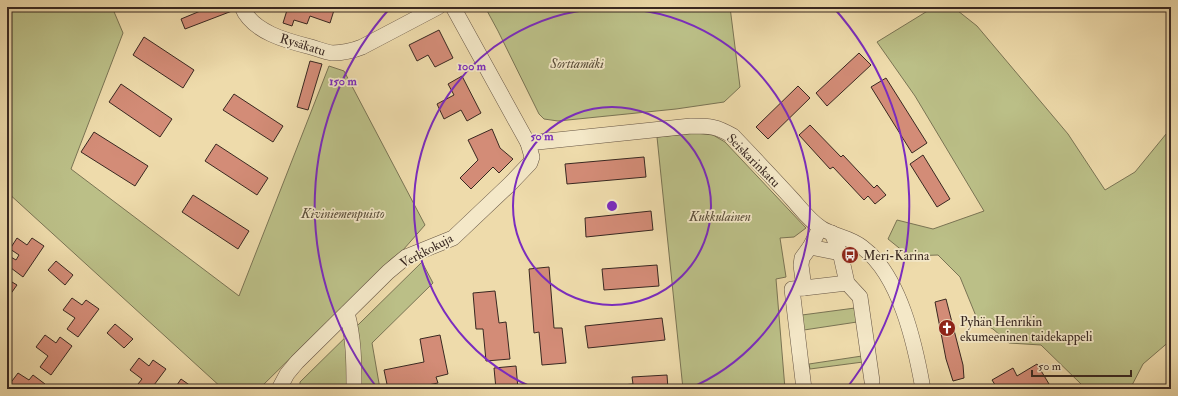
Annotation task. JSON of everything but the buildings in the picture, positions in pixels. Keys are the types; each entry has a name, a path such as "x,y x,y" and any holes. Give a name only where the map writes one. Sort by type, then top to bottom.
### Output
{"street":[{"name":"Rysäkatu","path":"242,7 250,20 262,29 289,41 332,52 350,52 362,47 438,7"},
{"path":"453,7 528,143"},
{"name":"Seiskarinkatu","path":"528,143 691,126 710,126 733,136 826,231 846,238 861,246 880,265 900,299 918,364 923,389"},
{"name":"Verkkokuja","path":"279,389 287,374 297,362 388,272 406,258 453,238 502,192 530,163 532,157 528,143"},
{"path":"804,288 801,265 802,258 810,247 826,231 840,253 847,283 860,297 872,381"},
{"path":"810,247 840,253"},
{"path":"804,389 792,289 847,283"},
{"path":"347,313 353,349 354,389"}],"green space":[{"name":"Kiviniemenpuisto","path":"7,7 112,7 123,33 71,169 239,296 329,66 344,71 425,225 403,250 390,260 259,389 223,389 7,192"},
{"name":"Sorttamäki","path":"485,7 730,7 740,87 724,102 676,109 558,121 544,119 539,114"},
{"path":"934,7 953,7 977,26 1068,134 1105,190 1135,172 1171,128 1171,340 1143,364 1130,389 1082,389 1081,384 1041,345 1009,343 993,329 978,321 960,277 938,255 909,256 888,239 897,220 933,229 984,211 915,96 877,42"},
{"name":"Kukkulainen","path":"696,133 713,135 725,142 806,228 794,237 780,238 786,277 776,279 785,389 683,389 657,137"},
{"path":"422,262 433,283 372,343 380,389 300,389 300,382"},
{"path":"855,308 857,322 804,330 802,315"},
{"path":"862,356 863,362 810,369 809,364"}],"place":[{"name":"Meri-Karina","path":"850,255"},
{"name":"Pyhän Henrikin ekumeeninen taidekappeli","path":"947,328"}]}
